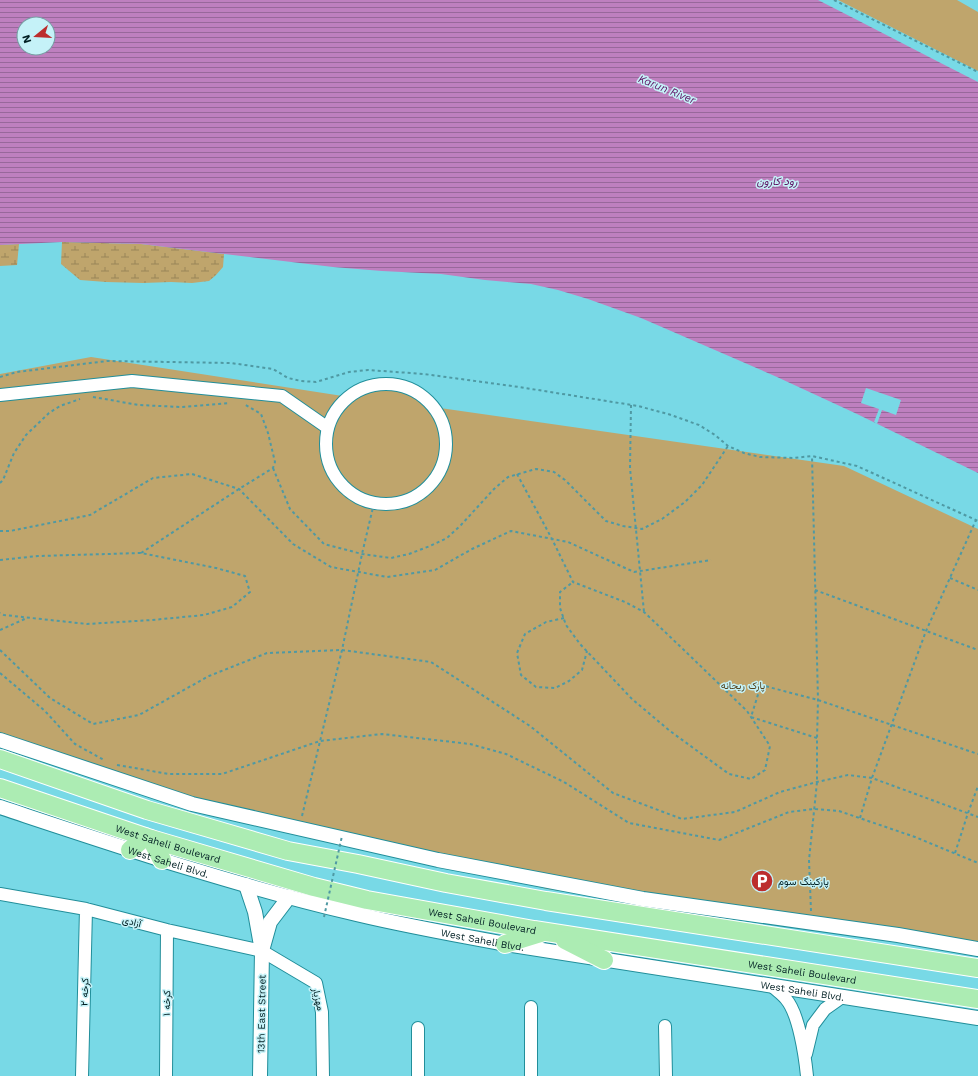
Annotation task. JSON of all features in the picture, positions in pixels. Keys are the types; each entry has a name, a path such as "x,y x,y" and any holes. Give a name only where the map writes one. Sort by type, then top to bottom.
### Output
{"main road":[{"path":"0,759 147,810 288,851 446,883 538,899 978,968"},
{"name":"West Saheli Boulevard","path":"0,788 148,838 367,900 547,932 978,999"},
{"path":"130,850 148,838 162,860"},
{"path":"505,944 547,932 604,960"}],"street":[{"path":"0,395 132,381 282,396 328,428"},
{"path":"383,384 402,386 419,394 433,406 442,422 446,440 444,459 438,476 426,490 410,500 392,504 374,503 356,496 340,484 330,467 327,454 326,447 328,428 336,411 349,397 365,388 383,384"},
{"path":"0,740 192,804 438,860 636,898 898,935 978,949"},
{"name":"West Saheli Blvd.","path":"0,807 162,860 246,885 355,914 505,944 978,1018"},
{"name":"13th East Street","path":"246,885 255,912 262,951 260,1076"},
{"name":"آزادی","path":"0,894 86,909 167,930 262,951"},
{"name":"13th East Street","path":"262,951 270,922 289,897"},
{"name":"کرخه ۲","path":"82,1076 86,909"},
{"name":"کرخه ۱","path":"166,1076 167,930"},
{"name":"مهزیار","path":"262,951 316,983 322,1012 323,1076"},
{"path":"772,986 786,999 796,1017 806,1058 807,1076"},
{"path":"806,1058 813,1025 825,1009 842,997"},
{"path":"531,1007 531,1076"},
{"path":"666,1026 666,1076"},
{"path":"418,1028 418,1076"}],"path":[{"path":"834,0 978,72"},
{"path":"0,377 17,372 107,360 231,363 273,369 288,378 316,382 349,372 368,370 457,378 631,405 668,414 699,425 715,435 728,446 744,453 760,458 794,458 812,456 857,466 977,520 926,631 872,778 860,818"},
{"path":"87,396 139,405 181,407 236,403"},
{"path":"0,484 14,453 26,435 49,413 60,406 80,399"},
{"path":"242,403 261,414 268,433 275,462 273,468 290,509 324,544 362,554 392,558 409,554 447,538 494,489 508,477 536,469 554,472 565,480 606,521 642,529 662,519 685,502 702,485 728,446"},
{"path":"631,405 630,468 644,612"},
{"path":"812,456 818,700 817,782 809,860 812,923"},
{"path":"141,553 239,488 273,468"},
{"path":"0,531 10,531 90,515 153,478 192,474 239,488 293,544 331,567 387,577 435,570 472,549 512,531 568,542 634,572 711,560"},
{"path":"517,474 573,582 625,602 644,612 747,711 770,746 765,770 751,779 729,774 670,731 632,700 580,644 566,625 560,608 560,592 573,582"},
{"path":"299,828 342,650 374,503"},
{"path":"0,560 38,556 141,553 216,568 245,576 250,592 232,607 204,616 87,624 4,615 0,613"},
{"path":"950,578 978,590"},
{"path":"815,590 978,650"},
{"path":"0,630 28,617"},
{"path":"564,618 546,622 525,634 517,653 521,675 536,687 555,688 569,681 582,670 587,651"},
{"path":"0,650 50,698 93,724 139,715 209,676 267,653 342,650 431,662 530,726 613,793 682,819 735,812 780,792 848,775 872,778 978,817"},
{"path":"0,673 45,711 75,744 109,764"},
{"path":"751,717 761,685 818,700 978,754"},
{"path":"751,717 817,738"},
{"path":"117,765 169,774 222,774 320,741 382,734 470,744 506,754 564,782 629,823 718,840 789,812 814,809 839,811 915,837 978,863"},
{"path":"955,854 978,786"},
{"path":"324,916 342,836"}],"green space":[{"path":"838,0 957,0 978,12 978,71"},
{"path":"62,242 141,244 224,254 223,267 209,281 192,283 143,283 80,280 61,264"},
{"path":"19,244 17,265 0,266 0,245"},
{"name":"پارک ریحانه","path":"91,357 349,397 405,382 433,407 844,466 978,529 978,948 818,930 547,889 365,843 156,793 0,740 0,374"}],"water":[{"name":"رود کارون","path":"0,0 818,0 978,82 978,473 777,377 641,318 558,290 531,284 441,274 333,267 141,244 62,242 0,245"}],"pier":[{"path":"866,388 901,400 896,415 882,410 877,424 874,422 879,409 861,403"}],"place":[{"name":"پارکینگ سوم","path":"762,881"}],"water label":[{"name":"Karun River","path":"667,89"}]}
